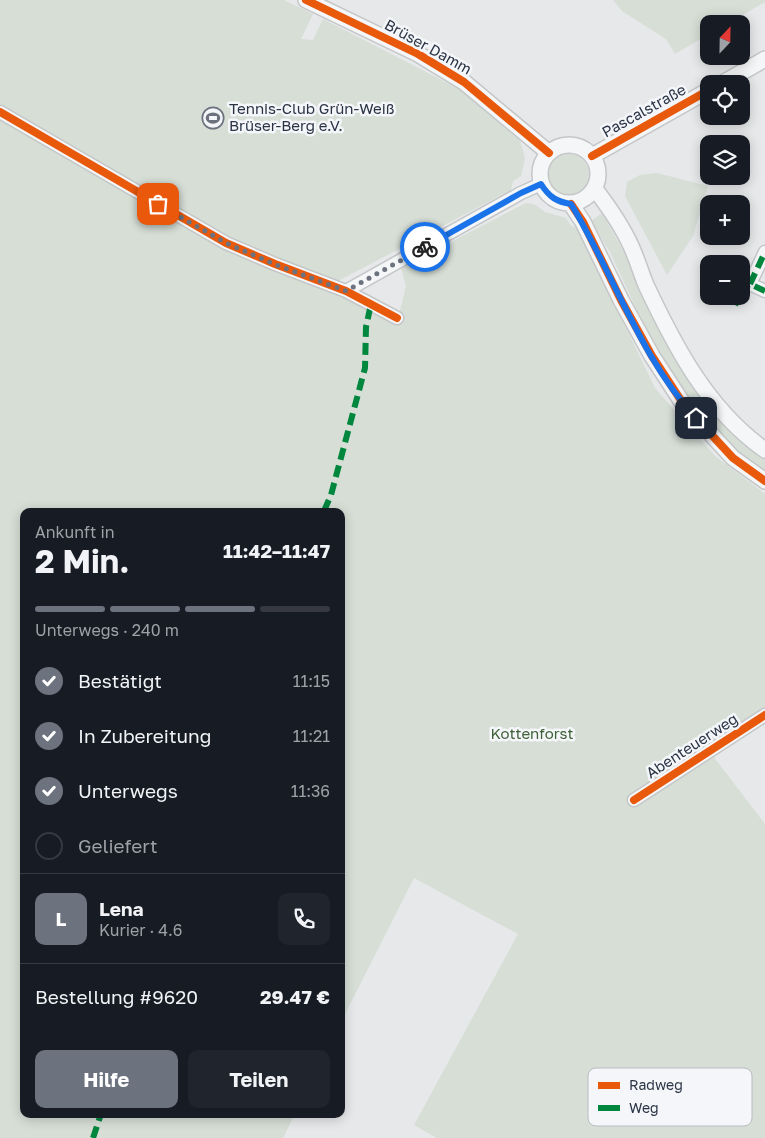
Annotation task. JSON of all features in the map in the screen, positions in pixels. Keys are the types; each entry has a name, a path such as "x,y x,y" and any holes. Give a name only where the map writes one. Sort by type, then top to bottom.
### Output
{"street":[{"name":"Brüser Damm","path":"306,0 418,54 464,82 549,153"},
{"path":"737,75 765,59"},
{"name":"Pascalstraße","path":"592,156 700,95"},
{"path":"0,112 226,243 274,264 346,291 397,318"},
{"path":"566,145 584,149 592,156 598,172 595,189 585,199 571,204 553,199 546,193 541,184 540,168 549,153 566,145"},
{"path":"346,291 521,193 541,184"},
{"path":"595,189 608,206 631,245 646,284 682,356 706,393 751,440 765,450"},
{"path":"571,204 583,222 652,356 684,405 733,458 765,481"},
{"path":"750,279 765,252"},
{"path":"750,294 765,291"},
{"name":"Abenteuerweg","path":"634,800 765,715"}],"green space":[{"name":"Kottenforst","path":"0,0 284,0 313,14 301,39 313,40 323,19 459,89 520,141 525,158 521,176 513,181 511,190 340,280 334,292 399,315 406,286 401,268 526,203 534,204 545,212 566,218 571,226 578,228 655,388 715,456 765,494 765,723 713,756 765,824 765,1138 437,1138 414,1125 518,934 414,878 345,1014 345,508 20,508 20,1118 293,1118 283,1138 0,1138"},
{"path":"613,0 765,0 765,2 743,15 700,15 700,39 675,54 666,39 622,11"},
{"path":"572,154 580,157 586,163 589,175 586,187 580,193 564,196 556,193 550,187 547,171 550,163 556,157"},
{"path":"657,173 708,186 705,195 700,195 700,213 693,236 667,275 625,196 627,182 640,175"},
{"path":"602,213 626,256 659,328 684,372 754,450 765,458 765,475 730,446 690,403 652,343 610,252 591,221"}],"marked path":[{"path":"750,284 765,252"},
{"path":"750,284 765,291"},
{"path":"325,508 331,495 365,368 366,327 371,304"},
{"path":"93,1138 100,1118"}],"cycle path":[{"path":"306,0 418,54 464,82 549,153"},
{"path":"592,156 700,95"},
{"path":"0,112 226,243 346,291 397,318"},
{"path":"571,204 583,222 621,300 652,356 684,405 733,458 765,481"},
{"path":"634,800 765,715"}],"way so far":[{"path":"158,204 226,243 274,264 346,291 425,247"}],"place":[{"name":"Tennis-Club Grün-Weiß Brüser-Berg e.V.","path":"213,118"}],"route":[{"path":"425,247 521,193 541,184 546,193 553,199 571,204 583,222 621,300 652,356 684,405 696,418"}]}
